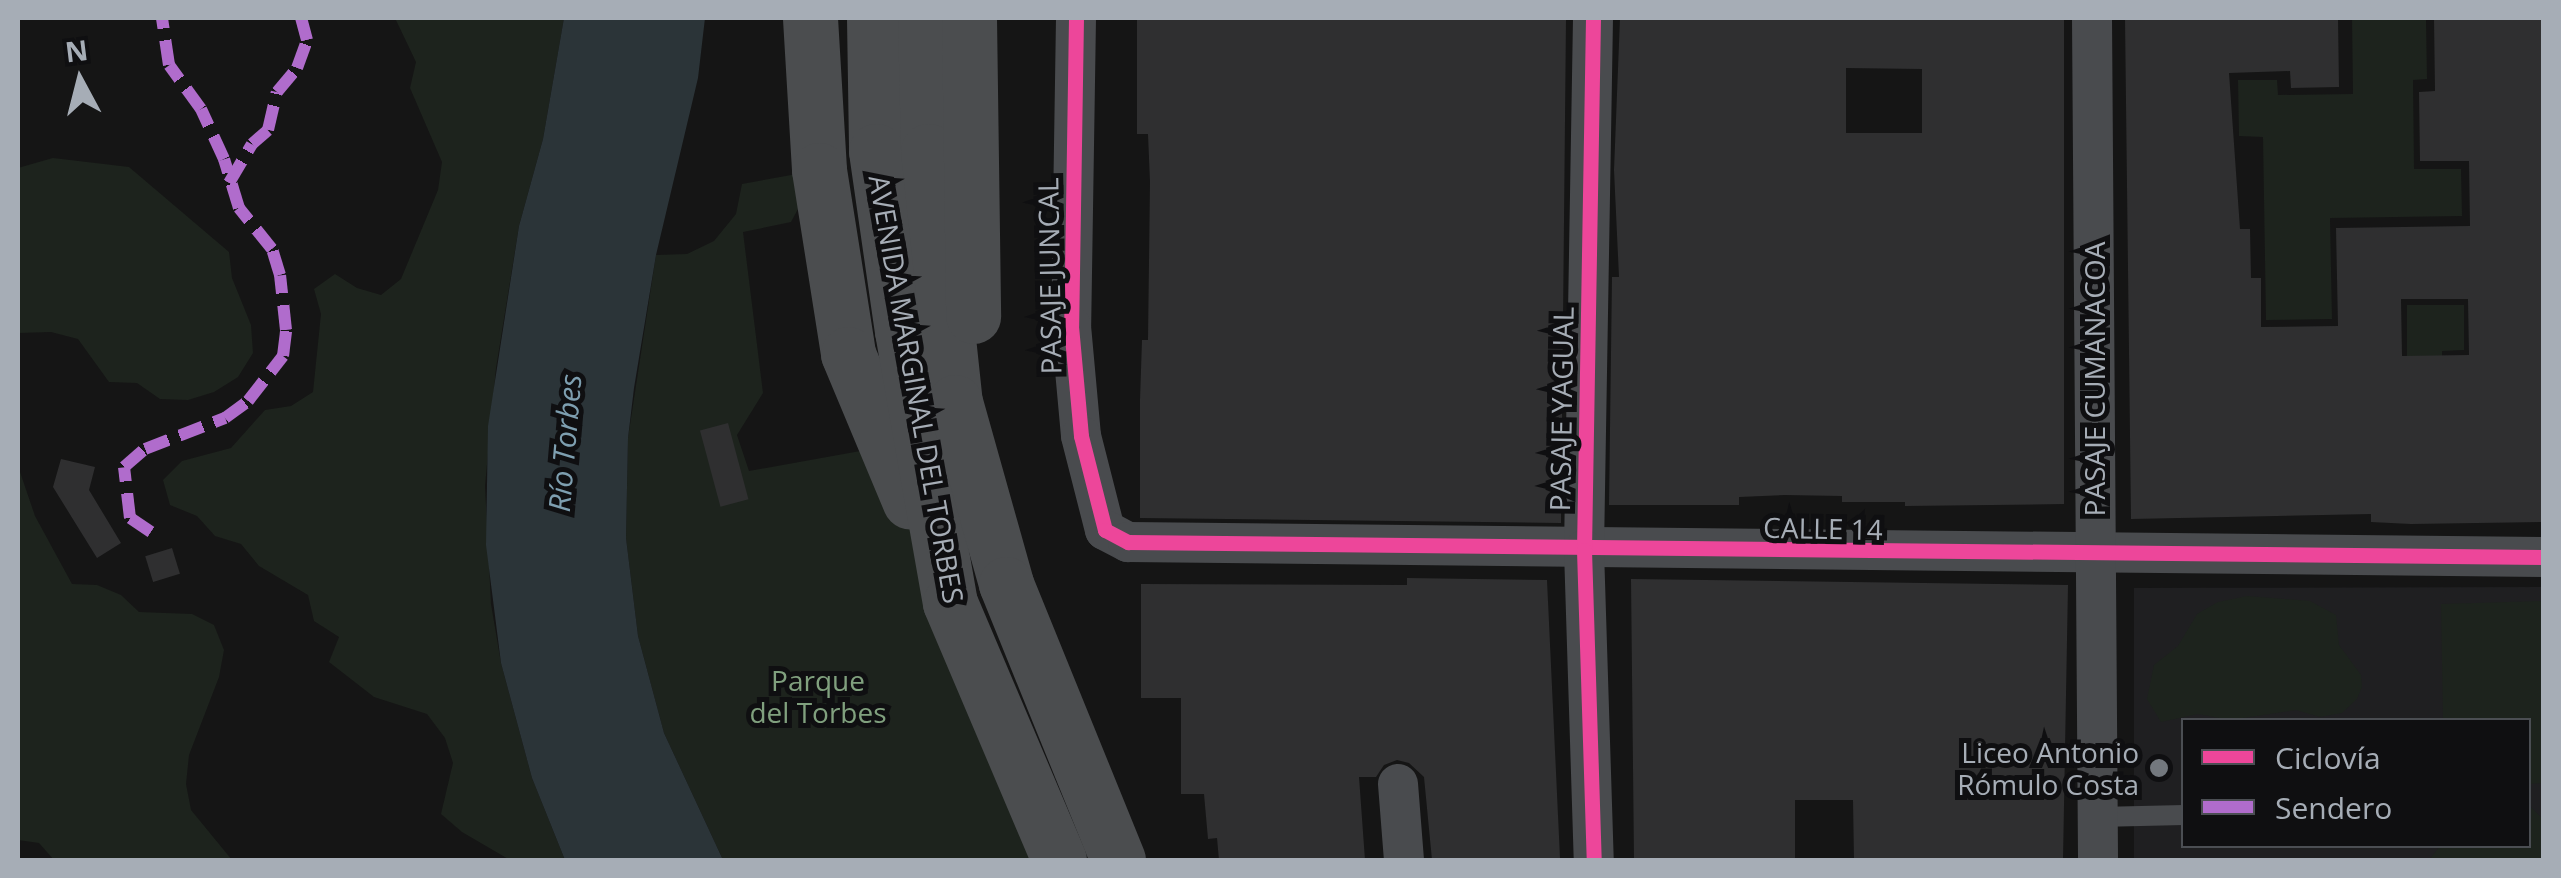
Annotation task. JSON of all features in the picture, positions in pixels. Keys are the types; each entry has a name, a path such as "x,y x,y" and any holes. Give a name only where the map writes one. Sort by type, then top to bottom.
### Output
{"highway":[{"path":"810,18 819,170 848,354 950,603"},
{"name":"AVENIDA MARGINAL DEL TORBES","path":"874,18 955,402 1006,584 1118,860"},
{"name":"AVENIDA MARGINAL DEL TORBES","path":"925,18 902,151 902,332 950,603 1059,860"},
{"path":"955,402 976,303 968,18"}],"street":[{"name":"PASAJE JUNCAL","path":"1076,18 1071,326 1081,436 1105,530"},
{"name":"PASAJE YAGUAL","path":"1593,18 1584,550 1594,860"},
{"name":"PASAJE CUMANACOA","path":"2092,18 2098,860"},
{"name":"CALLE 14","path":"1105,530 1128,542 2095,556 2544,558"},
{"path":"1398,784 1404,860"}],"lane":[{"path":"2098,817 2181,815"}],"shaded area":[{"name":"Liceo Antonio Rómulo Costa","path":"2543,587 2543,860 2134,860 2134,588"}],"green space":[{"path":"395,18 564,18 543,139 519,226 496,368 485,486 491,604 501,663 532,778 565,860 510,860 462,832 441,814 453,763 445,738 427,714 374,697 329,662 339,637 314,621 308,595 259,566 241,544 215,536 197,516 170,505 163,480 182,461 231,448 265,410 291,406 313,392 321,314 314,289 335,274 357,288 381,295 401,279 438,190 442,162 410,88 416,62"},
{"path":"2352,18 2426,18 2427,79 2413,80 2414,169 2461,169 2462,216 2330,218 2332,319 2266,320 2263,137 2239,136 2238,80 2277,80 2278,95 2353,94"},
{"path":"53,158 129,167 229,252 232,278 251,325 253,353 238,377 214,392 188,400 160,399 137,383 109,382 78,339 51,332 18,333 18,168"},
{"name":"Parque del Torbes","path":"819,170 791,222 743,232 763,393 737,435 749,471 888,446 1059,860 723,860 664,733 638,636 626,538 628,438 656,255 687,254 714,241 736,214 742,184"},
{"path":"2407,305 2464,305 2464,350 2442,351 2443,393 2407,394"},
{"path":"18,466 35,516 72,584 97,585 121,595 139,612 192,614 214,625 224,650 219,677 189,755 186,784 191,810 232,860 54,860 39,843 18,840"},
{"path":"2247,596 2310,601 2336,615 2339,645 2361,675 2357,699 2342,713 2320,717 2296,710 2243,718 2198,714 2161,722 2147,699 2154,665 2178,646 2197,614 2218,602"},
{"path":"2543,601 2543,783 2531,784 2531,718 2443,718 2441,604"},
{"path":"2531,807 2543,819 2543,860 2429,860 2438,848 2531,848"}],"water":[{"name":"Río Torbes","path":"564,18 705,18 698,78 656,255 634,388 628,438 626,538 638,636 664,733 723,860 565,860 532,778 501,663 486,545 488,426 519,226 543,139"}],"building":[{"path":"1137,18 1566,18 1561,523 1140,518 1140,400 1142,340 1148,340 1150,182 1148,134 1137,134"},
{"path":"1620,18 2064,18 2064,504 1905,506 1905,502 1842,502 1842,496 1785,495 1739,497 1739,505 1609,505 1612,277 1619,277 1614,170","holes":["1846,68 1922,69 1922,133 1846,133"]},
{"path":"2125,18 2338,18 2339,87 2291,88 2290,71 2229,73 2240,229 2250,229 2251,278 2261,278 2261,327 2338,326 2336,228 2470,226 2469,161 2420,161 2419,92 2435,91 2434,18 2544,18 2544,522 2411,524 2371,522 2371,514 2131,519","holes":["2401,299 2468,299 2469,355 2402,356"]},
{"path":"728,423 748,499 720,507 700,431"},
{"path":"61,459 95,467 89,490 121,543 97,558 53,487"},
{"path":"172,548 180,574 153,582 145,556"},
{"path":"1407,578 1547,580 1560,858 1432,860 1424,777 1409,763 1397,760 1384,765 1376,777 1359,777 1365,860 1219,860 1217,838 1208,839 1204,794 1181,794 1181,698 1141,698 1141,584 1407,585"},
{"path":"1631,579 2068,585 2063,860 1854,860 1853,800 1795,800 1795,860 1634,860"}],"marked path":[{"path":"151,532 130,518 124,467 145,449 225,418 248,401 283,356 286,330 280,275 272,249 239,208 224,159 201,109 169,65 162,18"},
{"path":"229,183 252,144 268,130 277,92 297,68 307,40 301,18"}],"cycle path":[{"path":"1076,18 1071,326 1081,436 1105,530 1128,542 2544,557"},
{"path":"1593,18 1584,550 1594,860"}],"place":[{"name":"Liceo Antonio Rómulo Costa","path":"2159,768"}]}
